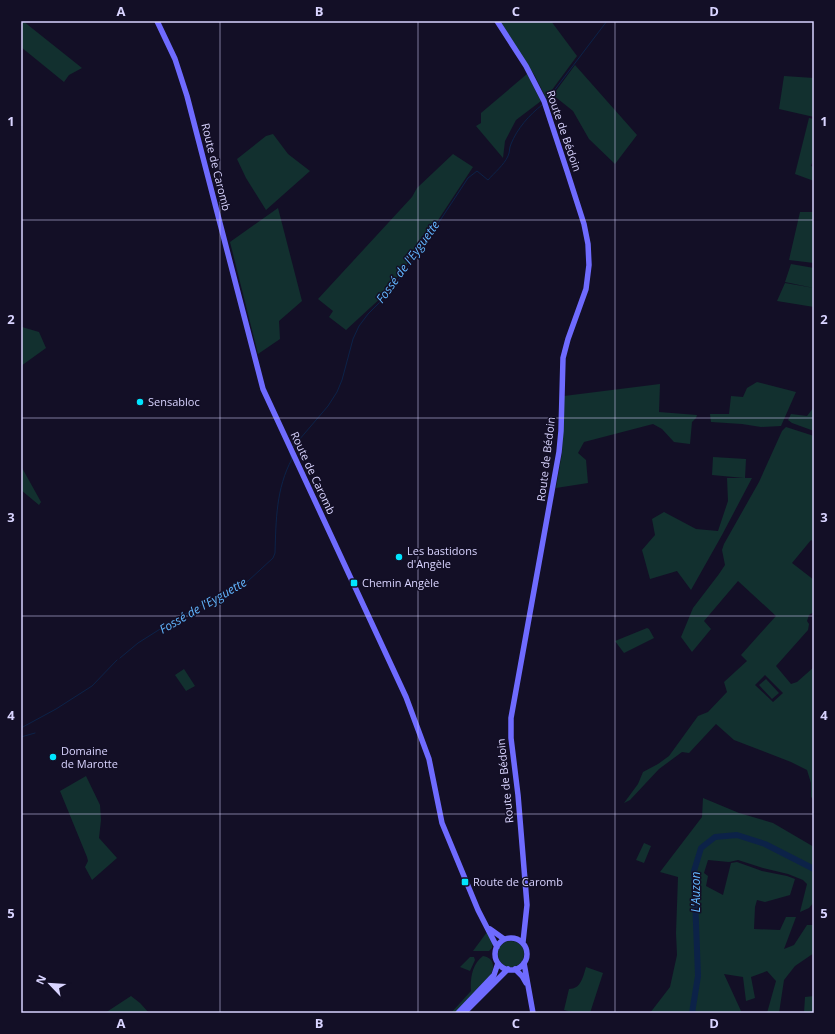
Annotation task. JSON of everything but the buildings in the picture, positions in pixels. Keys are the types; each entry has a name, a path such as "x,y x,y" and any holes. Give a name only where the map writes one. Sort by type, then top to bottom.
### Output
{"main road":[{"name":"Route de Caromb","path":"157,21 175,60 187,96 263,389 409,704 429,759 442,823 465,882 497,947"},
{"name":"Route de Bédoin","path":"497,21 526,66 544,101 584,224 589,254 589,277 563,358 559,452 511,718 511,738 518,796 526,892 526,919 523,942"},
{"path":"515,938 526,919"},
{"path":"484,921 491,930 504,939 515,938 523,942 527,950 524,963 520,967 508,969 498,963"},
{"path":"458,1013 494,975 498,963 495,954 497,947 504,939"},
{"path":"524,963 533,1013"},
{"path":"464,1013 508,969"},
{"path":"515,969 522,976 529,988"}],"green space":[{"path":"21,21 23,21 82,68 69,75 64,82 21,47"},
{"path":"499,21 551,21 577,56 546,98 535,76"},
{"path":"575,65 637,135 615,164 589,139 573,111 553,95"},
{"path":"527,74 541,101 516,120 505,141 503,158 476,126 481,123 481,113"},
{"path":"784,76 814,78 814,117 779,109"},
{"path":"809,118 814,119 814,157 811,166 814,167 814,181 795,174"},
{"path":"273,134 288,154 310,171 266,210 246,178 237,159 266,136"},
{"path":"453,154 473,167 423,243 384,295 346,330 329,317 333,311 318,299 412,197 417,188"},
{"path":"278,208 302,301 279,321 280,339 258,354 230,242"},
{"path":"800,212 814,212 814,263 789,260"},
{"path":"791,264 814,268 814,288 785,282"},
{"path":"785,283 814,288 814,307 777,301"},
{"path":"21,321 22,327 39,332 46,348 21,366"},
{"path":"757,382 796,392 781,426 761,427 711,422 710,414 729,414 731,396 743,397 747,388"},
{"path":"660,384 659,412 697,415 692,422 690,444 674,442 662,429 653,424 584,442 578,453 586,460 588,483 556,488 562,453 564,396"},
{"path":"814,407 814,431 792,423 788,420 791,414 807,416"},
{"path":"786,427 814,436 814,542 811,540 792,563 814,580 814,612 809,615 807,621 809,624 808,630 776,666 791,684 797,682 814,667 814,800 811,797 811,783 807,770 791,762 734,740 716,724 689,753 682,752 659,769 630,800 624,803 638,784 643,772 669,756 698,716 708,712 727,692 724,682 747,661 741,655 776,616 738,581 704,621 711,629 692,652 681,637 693,608 725,565 722,550 724,544 759,482 782,431","holes":["765,675 783,693 773,702 755,685"]},
{"path":"713,457 746,459 745,478 752,478 691,590 677,571 650,579 642,550 655,535 652,519 664,512 696,529 718,531 728,501 727,478 744,478 712,475"},
{"path":"21,466 41,502 39,505 21,490"},
{"path":"647,628 654,638 624,653 615,641"},
{"path":"184,669 195,686 186,691 175,675"},
{"path":"766,679 779,693 772,699 759,685"},
{"path":"86,776 100,805 101,820 99,838 117,858 92,880 85,867 88,861 87,857 60,791"},
{"path":"703,798 739,813 773,823 814,847 814,902 809,908 800,912 807,884 803,880 788,874 738,860 729,862 708,860 704,873 708,876 706,886 723,895 731,863 737,862 762,871 795,879 790,895 765,902 757,900 755,907 754,929 780,930 786,917 796,917 784,949 794,945 807,925 814,925 814,953 795,966 784,980 779,1013 767,1013 776,981 767,971 751,977 755,998 746,1001 743,977 724,974 741,1011 740,1013 650,1013 670,987 677,955 676,933 678,877 660,872 702,817"},
{"path":"644,843 651,846 644,863 636,860"},
{"path":"487,932 493,943 492,948 489,951 473,951"},
{"path":"511,941 520,945 524,954 520,963 511,967 502,963 498,954 502,945"},
{"path":"483,956 489,958 492,962 493,968 491,974 469,1000 455,1013 451,1013 471,991 472,972 476,963"},
{"path":"470,957 474,957 475,960 470,971 460,967"},
{"path":"586,967 603,973 590,1013 576,1013 564,1010 569,989 579,985"},
{"path":"131,996 149,1013 105,1013"},
{"path":"814,996 814,1013 804,1013 805,997"}],"waterway":[{"name":"Fossé de l'Eyguette","path":"547,100 607,21"},
{"name":"Fossé de l'Eyguette","path":"293,447 328,406 337,392 342,380 353,339 359,326 368,314 388,294 420,251 468,178 477,171 488,180 506,159 509,154 511,144 520,128 542,105"},
{"name":"Fossé de l'Eyguette","path":"120,658 138,643 176,619 248,581 273,558 275,553 280,493 292,459 289,451"},
{"name":"Fossé de l'Eyguette","path":"21,728 56,709 92,686 117,660"},
{"path":"21,737 35,733"},
{"name":"L'Auzon","path":"692,1013 698,976 694,871 701,848 715,837 737,835 765,844 814,869"}],"place":[{"name":"Sensabloc","path":"140,402"},
{"name":"Les bastidons d'Angèle","path":"399,557"},
{"name":"Chemin Angèle","path":"354,583"},
{"name":"Domaine de Marotte","path":"53,757"},
{"name":"Route de Caromb","path":"465,882"}]}
